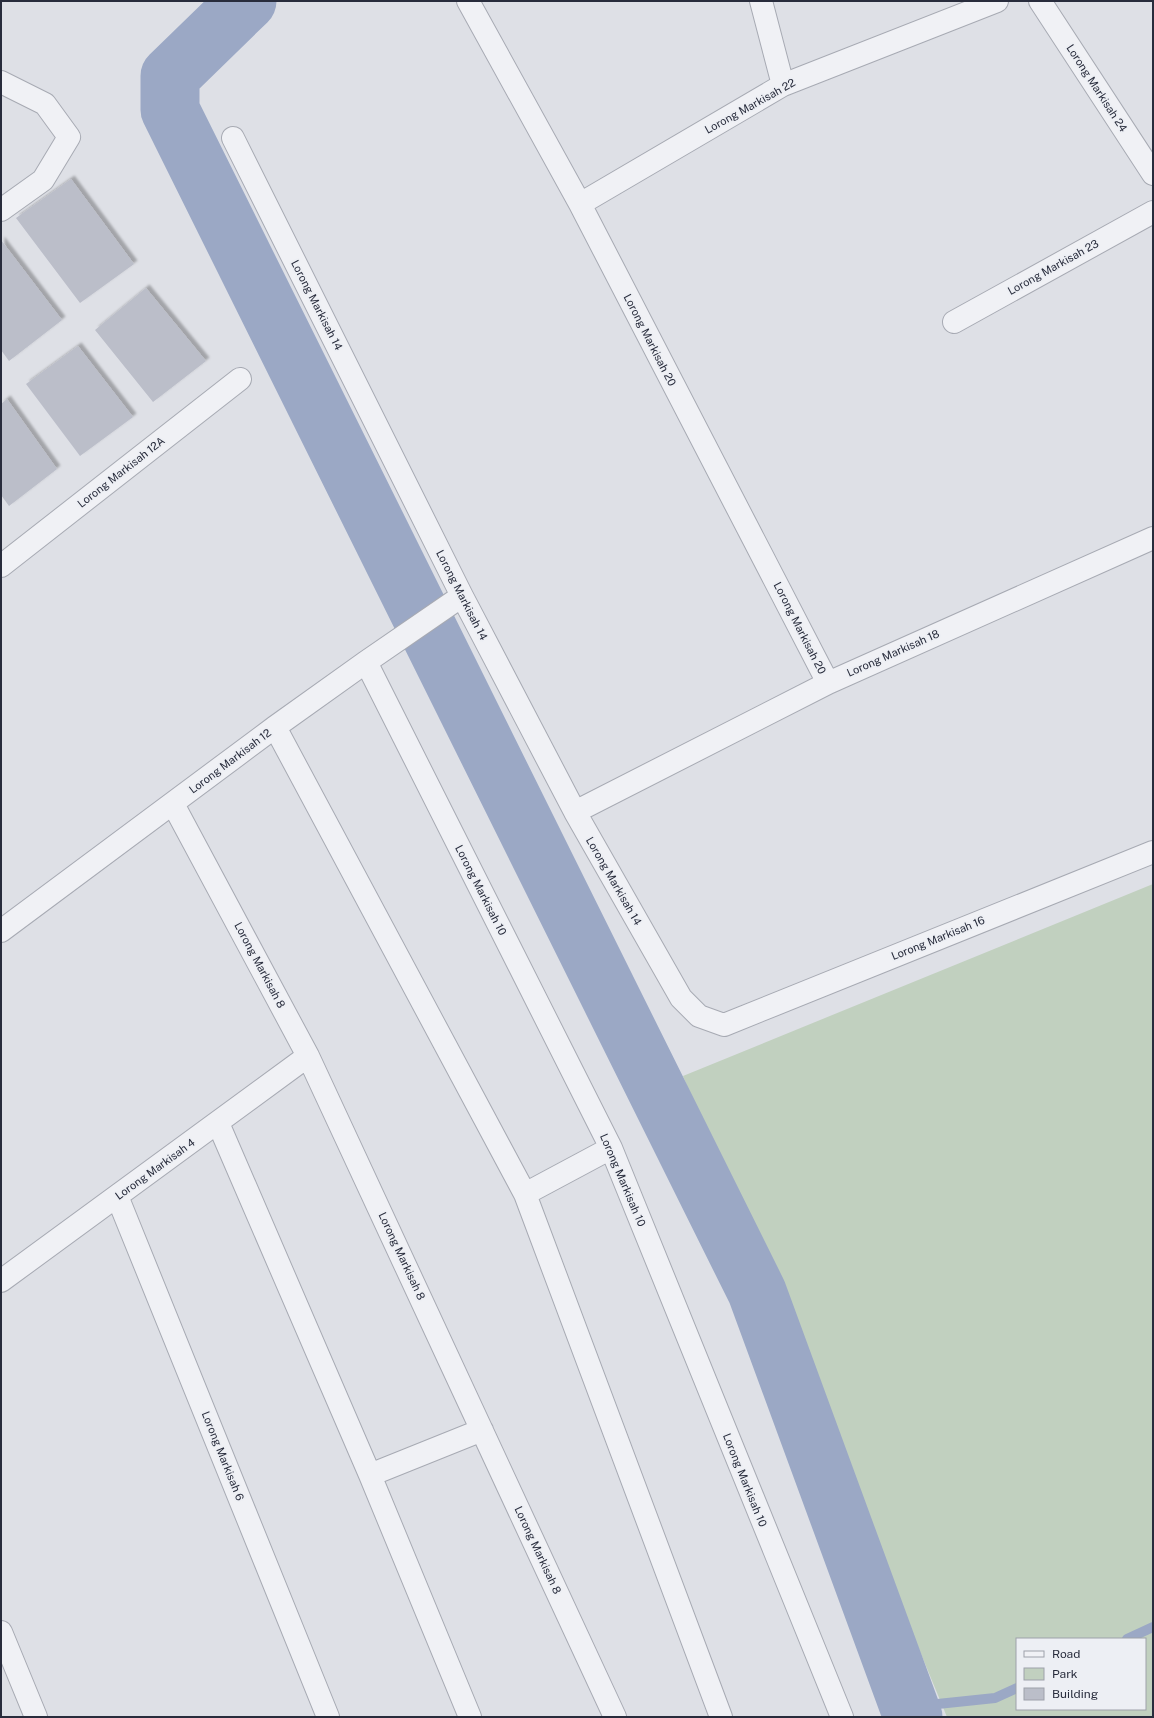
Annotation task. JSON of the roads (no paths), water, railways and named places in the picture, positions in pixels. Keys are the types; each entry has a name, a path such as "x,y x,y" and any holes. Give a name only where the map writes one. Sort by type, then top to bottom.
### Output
{"street":[{"name":"Lorong Markisah 20","path":"468,1 580,204 828,683"},
{"path":"761,1 783,85"},
{"name":"Lorong Markisah 22","path":"580,204 783,85 996,1"},
{"name":"Lorong Markisah 24","path":"1040,1 1153,174"},
{"path":"1,82 45,104 69,137 43,180 1,210"},
{"name":"Lorong Markisah 14","path":"233,138 462,596 575,812 681,998 699,1016 724,1025"},
{"name":"Lorong Markisah 23","path":"954,322 1153,212"},
{"name":"Lorong Markisah 12A","path":"1,566 240,379"},
{"name":"Lorong Markisah 18","path":"575,812 828,683 1153,538"},
{"name":"Lorong Markisah 12","path":"1,930 275,727 442,608 462,596"},
{"name":"Lorong Markisah 10","path":"366,662 611,1148 842,1717"},
{"path":"275,727 525,1194 721,1717"},
{"name":"Lorong Markisah 8","path":"173,804 308,1056 615,1717"},
{"name":"Lorong Markisah 16","path":"724,1025 1153,852"},
{"name":"Lorong Markisah 4","path":"1,1281 308,1056"},
{"path":"218,1123 370,1475 470,1717"},
{"path":"525,1194 611,1148"},
{"name":"Lorong Markisah 6","path":"117,1196 328,1717"},
{"path":"370,1475 482,1430"},
{"path":"1,1632 36,1717"}],"waterway":[{"path":"247,1 170,76 170,110 757,1292 913,1717"},
{"path":"1129,1638 1153,1627"},
{"path":"909,1707 995,1698 1016,1688"}]}
